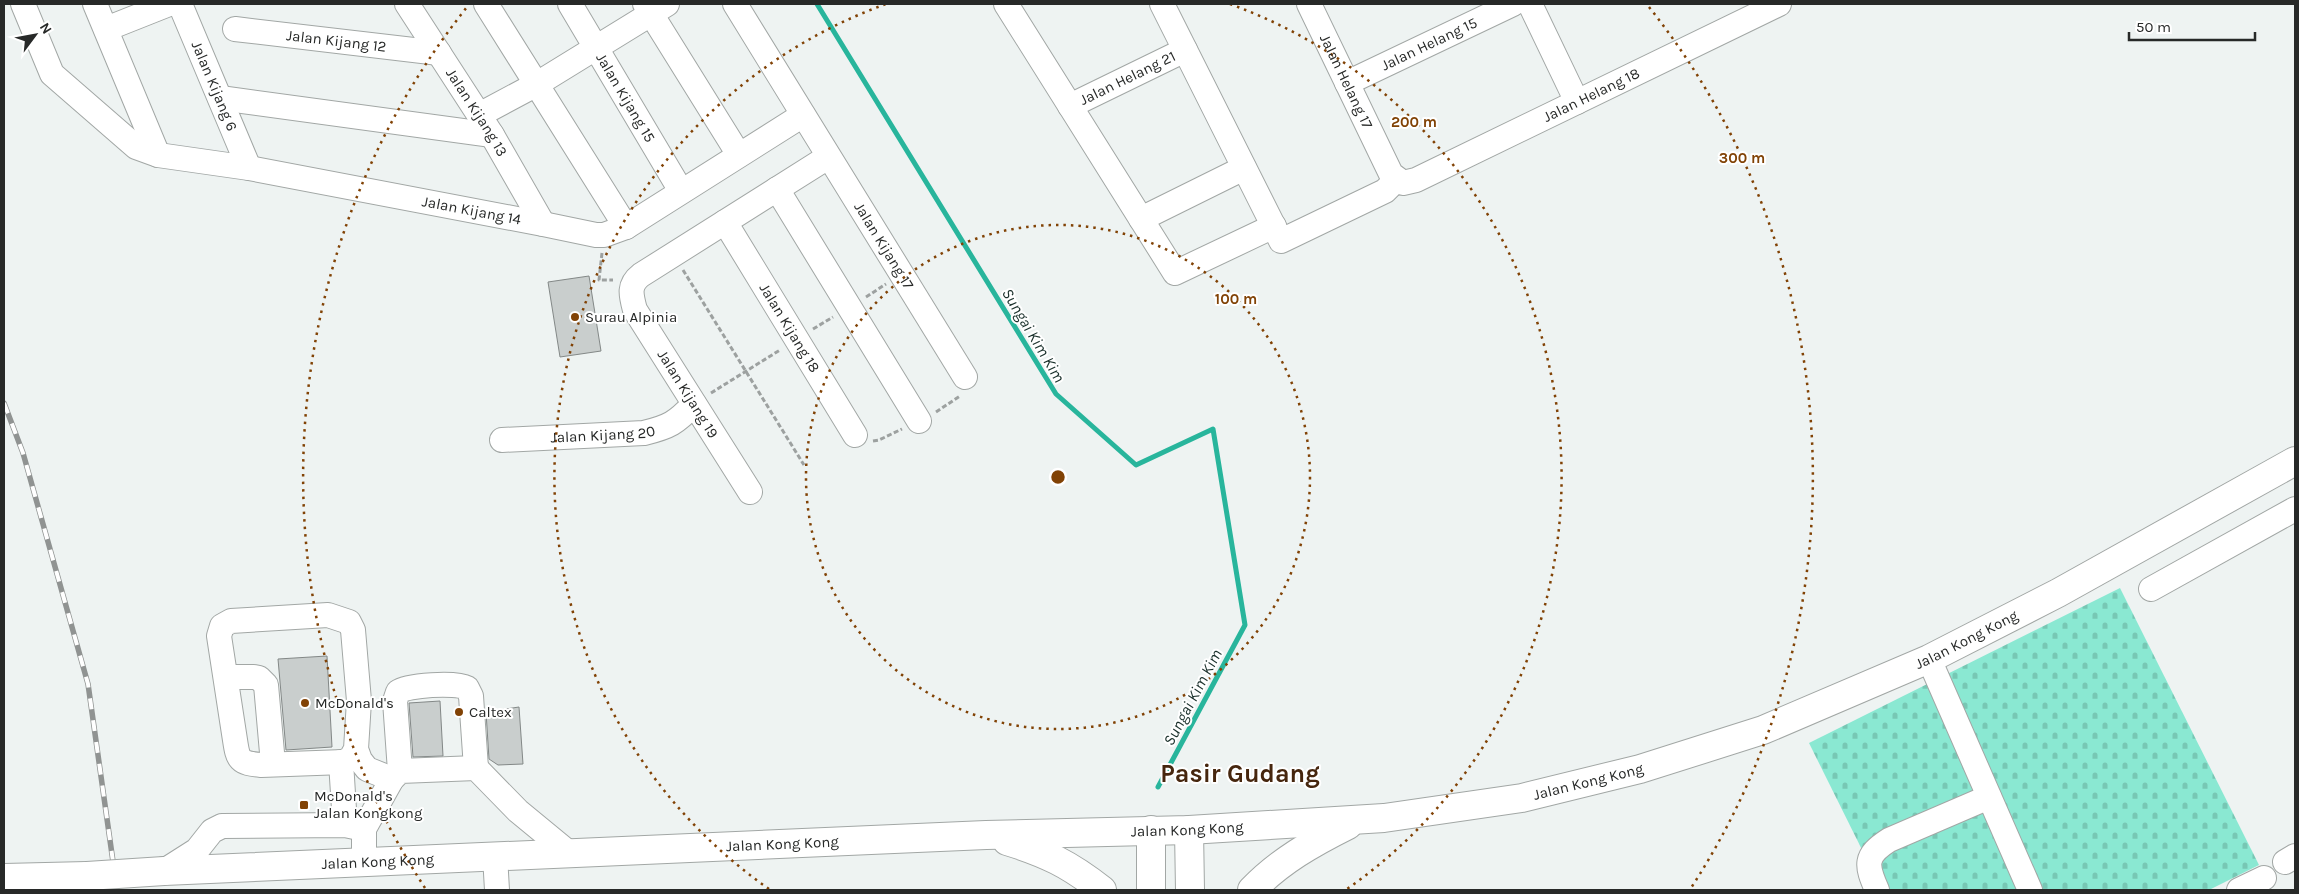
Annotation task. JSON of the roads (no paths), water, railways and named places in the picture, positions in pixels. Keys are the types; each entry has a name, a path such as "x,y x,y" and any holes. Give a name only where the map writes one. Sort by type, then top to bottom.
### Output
{"main road":[{"name":"Jalan Kong Kong","path":"4,878 87,876 220,868 986,835 1189,830 1384,818 1522,798 1640,769 1763,730 1929,659 2058,592 2295,461"},
{"path":"1252,890 1288,858 1315,841 1361,819"},
{"path":"1150,830 1151,890"},
{"path":"1189,830 1190,890"},
{"path":"986,835 1043,852 1065,864 1102,890"}],"street":[{"name":"Jalan Kijang 14","path":"23,4 52,74 133,145 158,155 249,168 542,224 585,234 615,231"},
{"path":"96,4 158,155"},
{"path":"106,29 169,4"},
{"name":"Jalan Kijang 6","path":"180,4 249,168"},
{"name":"Jalan Kijang 13","path":"407,4 492,135 542,224"},
{"path":"486,4 536,84 615,231 803,115"},
{"name":"Jalan Kijang 15","path":"570,4 681,191"},
{"name":"Jalan Kijang 17","path":"735,4 965,377"},
{"path":"1006,4 1175,273 1385,191 1400,181"},
{"path":"1162,4 1277,234"},
{"name":"Jalan Helang 17","path":"1309,4 1391,174 1400,181"},
{"name":"Jalan Helang 15","path":"1347,83 1512,4"},
{"path":"1530,4 1577,102"},
{"path":"479,114 536,84 596,48 654,7 739,155"},
{"name":"Jalan Helang 18","path":"1400,181 1416,180 1577,102 1765,7"},
{"name":"Jalan Kijang 12","path":"235,29 439,53"},
{"name":"Jalan Helang 21","path":"1070,106 1185,50"},
{"path":"220,98 492,135"},
{"path":"725,222 828,156"},
{"path":"1141,219 1244,168"},
{"path":"777,189 919,421"},
{"name":"Jalan Kijang 19","path":"725,222 634,280 630,294 635,310 750,492"},
{"name":"Jalan Kijang 18","path":"725,222 854,434"},
{"name":"Jalan Kijang 20","path":"502,440 644,433 678,422 694,404"},
{"path":"2150,590 2294,512"},
{"path":"364,862 355,827 348,755 359,701 352,626 345,619 328,615 226,623 219,631 219,636 239,758 249,764 273,764 348,755 360,760 368,769 396,775 476,768"},
{"path":"1929,659 2030,890"},
{"path":"226,677 254,677 259,678 266,684 273,764"},
{"path":"355,827 396,775 395,701 398,692 406,688 458,685 467,688 471,696 476,768 518,811 569,853"},
{"path":"1877,890 1868,864 1878,847 1901,834 1989,797"},
{"path":"164,871 197,850 212,831 222,826 355,827"},
{"path":"495,856 497,890"},
{"path":"2239,890 2264,878"}],"waterway":[{"name":"Sungai Kim Kim","path":"817,4 1056,394 1136,465 1213,429 1245,625 1158,787"}],"railway":[{"path":"4,403 23,453 88,684 117,890"}],"place":[{"name":"Surau Alpinia","path":"575,317"},
{"name":"McDonald's","path":"305,703"},
{"name":"Caltex","path":"459,712"},
{"name":"McDonald's Jalan Kongkong","path":"304,805"}],"district":[{"name":"Pasir Gudang","path":"1240,773"}]}
